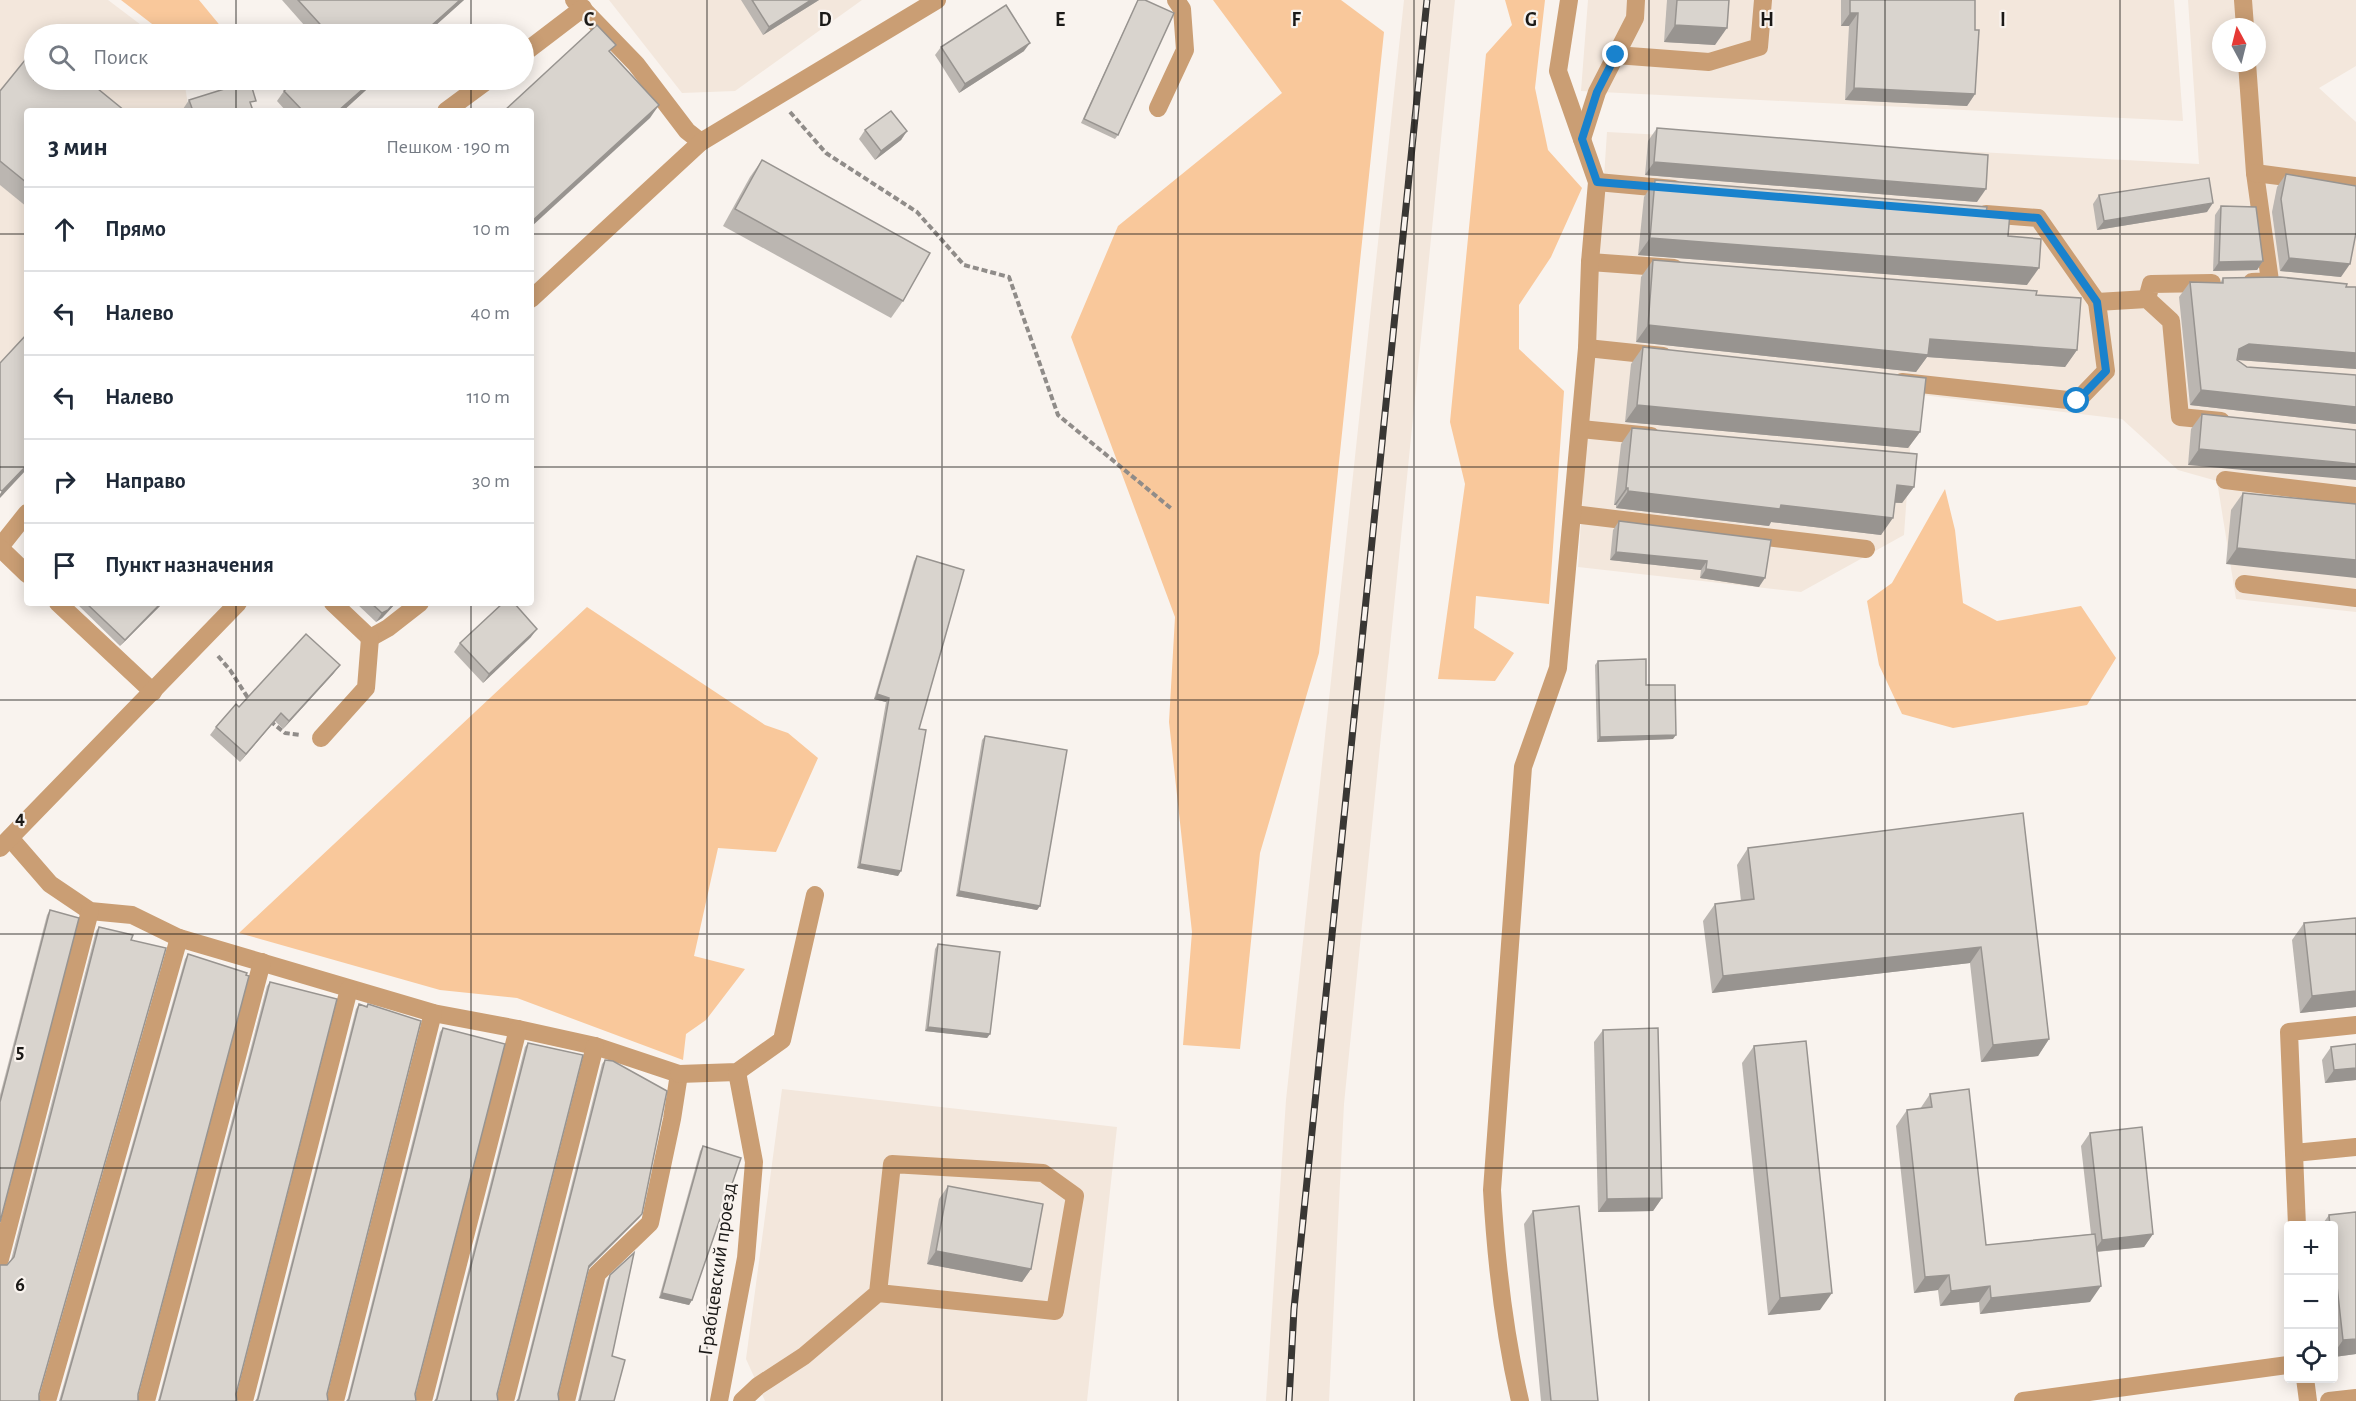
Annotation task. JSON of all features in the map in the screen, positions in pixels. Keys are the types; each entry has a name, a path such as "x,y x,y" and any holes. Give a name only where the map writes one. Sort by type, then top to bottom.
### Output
{"street":[{"path":"534,296 701,142 937,0"},
{"path":"1158,108 1185,50 1182,9 1176,0"},
{"path":"1520,1401 1511,1364 1495,1246 1492,1190 1523,767 1558,668 1587,348 1590,262 1597,182 1558,71 1569,0"},
{"path":"1582,139 1597,92 1635,18 1636,0"},
{"path":"1616,55 1709,62 1759,47 1763,0"},
{"path":"2243,0 2244,18"},
{"path":"534,44 578,4 636,64 687,131 701,142"},
{"path":"2248,72 2255,173 2270,281"},
{"path":"450,108 474,90"},
{"path":"2255,173 2356,186"},
{"path":"1597,182 1692,190"},
{"path":"1879,380 2077,401 2106,371 2097,302 2038,218 1966,212"},
{"path":"1590,262 1696,270"},
{"path":"2147,299 2151,284 2270,281 2291,283"},
{"path":"2073,300 2097,302 2147,299 2172,321 2180,417 2240,423"},
{"path":"1587,348 1680,358"},
{"path":"1581,429 1664,437"},
{"path":"2225,480 2356,496"},
{"path":"1573,514 1866,549"},
{"path":"24,517 0,548 24,571"},
{"path":"2244,584 2356,598"},
{"path":"61,606 153,692"},
{"path":"235,606 5,843 50,884 90,911 132,915 180,938 349,989 433,1013 595,1046 679,1074 737,1072 782,1040 815,894"},
{"path":"336,606 370,638"},
{"path":"370,638 388,628 416,606"},
{"path":"321,738 366,688 370,638"},
{"path":"0,1259 90,911"},
{"path":"47,1401 180,938"},
{"path":"146,1401 262,962"},
{"path":"244,1401 349,989"},
{"path":"335,1401 433,1013"},
{"path":"2297,1221 2289,1032 2356,1025"},
{"path":"423,1401 518,1029"},
{"path":"505,1401 595,1046"},
{"name":"Грабцевский проезд","path":"718,1401 746,1258 754,1162 737,1072"},
{"path":"566,1401 597,1274 650,1223 679,1074"},
{"path":"2294,1153 2356,1147"},
{"path":"742,1401 758,1386 804,1356 878,1293 892,1164 1043,1173 1075,1196 1055,1311 878,1293"},
{"path":"2023,1401 2284,1366"},
{"path":"2306,1383 2308,1401"},
{"path":"2329,1401 2356,1398"}],"path":[{"path":"776,95 826,153 917,212 964,265 1009,277 1058,415 1173,510"},
{"path":"204,639 230,670 245,697 257,708"},
{"path":"262,714 285,734 321,738"}],"shaded area":[{"path":"0,0 108,0 140,24 24,24 24,90 186,90 189,108 24,108 24,413 0,437"},
{"path":"121,0 199,0 219,24 152,24"},
{"path":"609,0 862,0 735,91 682,93"},
{"path":"1213,0 1341,0 1384,32 1319,653 1260,853 1240,1049 1183,1045 1192,932 1169,722 1175,617 1071,337 1118,226 1282,93"},
{"path":"1404,0 1455,0 1344,1104 1329,1401 1266,1401 1286,1100"},
{"path":"1505,0 1545,0 1535,88 1548,150 1582,188 1551,257 1519,305 1519,349 1564,391 1549,604 1476,596 1474,628 1514,653 1495,681 1438,679 1465,484 1450,422 1486,54 1512,25"},
{"path":"1588,0 2174,0 2183,121 1581,91"},
{"path":"2188,0 2356,0 2356,66 2319,88 2356,122 2356,612 2236,599 2217,481 2178,470 2122,419 1914,394 1904,535 1801,592 1578,567 1607,132 2199,164"},
{"path":"1945,489 1955,530 1963,603 1997,621 2081,606 2116,658 2087,705 1953,728 1902,714 1879,665 1867,601 1892,583"},
{"path":"587,607 765,725 788,733 818,758 776,852 718,848 694,956 745,969 706,1020 686,1034 683,1060 517,998 440,990 239,933"},
{"path":"782,1089 1117,1127 1087,1401 765,1401 746,1359"}],"building":[{"path":"298,0 460,0 433,24 320,24"},
{"path":"752,0 811,0 769,27"},
{"path":"1138,0 1145,0 1174,13 1118,135 1084,119"},
{"path":"1677,0 1729,0 1727,28 1675,25"},
{"path":"1850,0 1975,0 1975,30 1979,30 1975,94 1854,88 1858,13 1850,13"},
{"path":"1006,5 1030,43 965,84 941,47"},
{"path":"597,25 616,45 609,51 659,105 534,219 534,108 507,108 527,90 534,90 534,83"},
{"path":"24,61 24,90 99,90 121,108 24,108 24,181 0,161 0,91"},
{"path":"221,90 253,90 256,101 250,102 252,108 192,108 189,100"},
{"path":"362,90 341,108 300,108 284,91"},
{"path":"891,111 907,131 881,151 865,130"},
{"path":"1657,128 1988,155 1986,189 1654,162"},
{"path":"762,160 930,253 903,301 735,209"},
{"path":"2286,174 2356,186 2356,233 2350,264 2289,258 2281,199"},
{"path":"2209,178 2213,203 2104,221 2099,195"},
{"path":"1655,180 1987,207 1986,212 2010,213 2008,236 2041,239 2039,268 1650,238"},
{"path":"2221,206 2256,207 2263,261 2219,262"},
{"path":"1653,260 2037,291 2036,295 2081,298 2077,350 1930,339 1928,355 1648,325"},
{"path":"2280,277 2347,284 2346,287 2356,287 2356,353 2249,344 2239,349 2237,360 2247,367 2356,375 2356,407 2201,390 2190,282 2223,283 2223,278"},
{"path":"24,337 24,468 2,491 0,490 0,363"},
{"path":"1643,347 1926,378 1920,432 1637,405"},
{"path":"2202,414 2356,430 2356,464 2199,449"},
{"path":"1632,428 1917,454 1914,487 1897,485 1893,518 1781,505 1780,509 1628,491 1626,488"},
{"path":"2243,493 2356,504 2356,560 2237,548"},
{"path":"1619,521 1771,540 1765,578 1706,569 1707,561 1616,552"},
{"path":"917,556 964,570 919,729 926,730 901,871 860,864 889,698 877,694"},
{"path":"89,606 158,606 125,640"},
{"path":"374,606 391,606 388,610 382,613"},
{"path":"500,606 517,606 537,629 489,674 460,643"},
{"path":"306,634 340,665 289,721 281,713 246,754 216,727 236,704 239,707"},
{"path":"1646,659 1646,685 1675,685 1676,735 1600,737 1598,661"},
{"path":"985,736 1067,750 1040,906 959,891"},
{"path":"2023,813 2049,1039 1993,1045 1981,947 1723,976 1715,904 1754,899 1748,848"},
{"path":"50,910 79,918 0,1222 0,1102"},
{"path":"2356,918 2356,991 2312,996 2304,923"},
{"path":"99,927 133,935 131,940 166,948 39,1394 40,1401 0,1401 0,1265 7,1265 14,1257"},
{"path":"938,944 1000,952 990,1034 928,1027"},
{"path":"188,954 247,973 246,975 249,976 138,1394 139,1401 60,1401 61,1400"},
{"path":"270,982 337,999 236,1394 237,1401 159,1401 160,1399"},
{"path":"359,1004 367,1007 368,1004 421,1021 327,1394 328,1401 256,1401 258,1399"},
{"path":"443,1028 505,1044 415,1394 416,1401 347,1401 349,1399"},
{"path":"1658,1028 1662,1198 1607,1199 1603,1030"},
{"path":"1806,1041 1832,1293 1780,1298 1754,1046"},
{"path":"528,1043 583,1055 497,1394 498,1401 435,1401 437,1399"},
{"path":"2356,1044 2356,1068 2334,1070 2331,1047"},
{"path":"605,1060 613,1061 667,1091 642,1214 589,1266 558,1394 559,1401 517,1401 519,1399"},
{"path":"1969,1089 1986,1245 2095,1234 2101,1286 1991,1298 1990,1286 1951,1291 1949,1275 1925,1277 1907,1110 1932,1107 1930,1094"},
{"path":"2142,1127 2153,1234 2102,1240 2090,1133"},
{"path":"703,1146 741,1158 692,1300 662,1293"},
{"path":"948,1186 1043,1204 1031,1269 936,1251"},
{"path":"1579,1206 1598,1401 1551,1401 1533,1211"},
{"path":"2356,1212 2356,1339 2343,1340 2338,1295 2338,1221 2330,1221 2329,1215"},
{"path":"634,1253 612,1356 625,1360 614,1401 579,1401 610,1275"}],"railway":[{"path":"1289,1401 1294,1309 1427,0"}],"route":[{"path":"1616,55 1597,92 1582,139 1597,182 2038,218 2097,302 2106,371 2077,401"}]}
